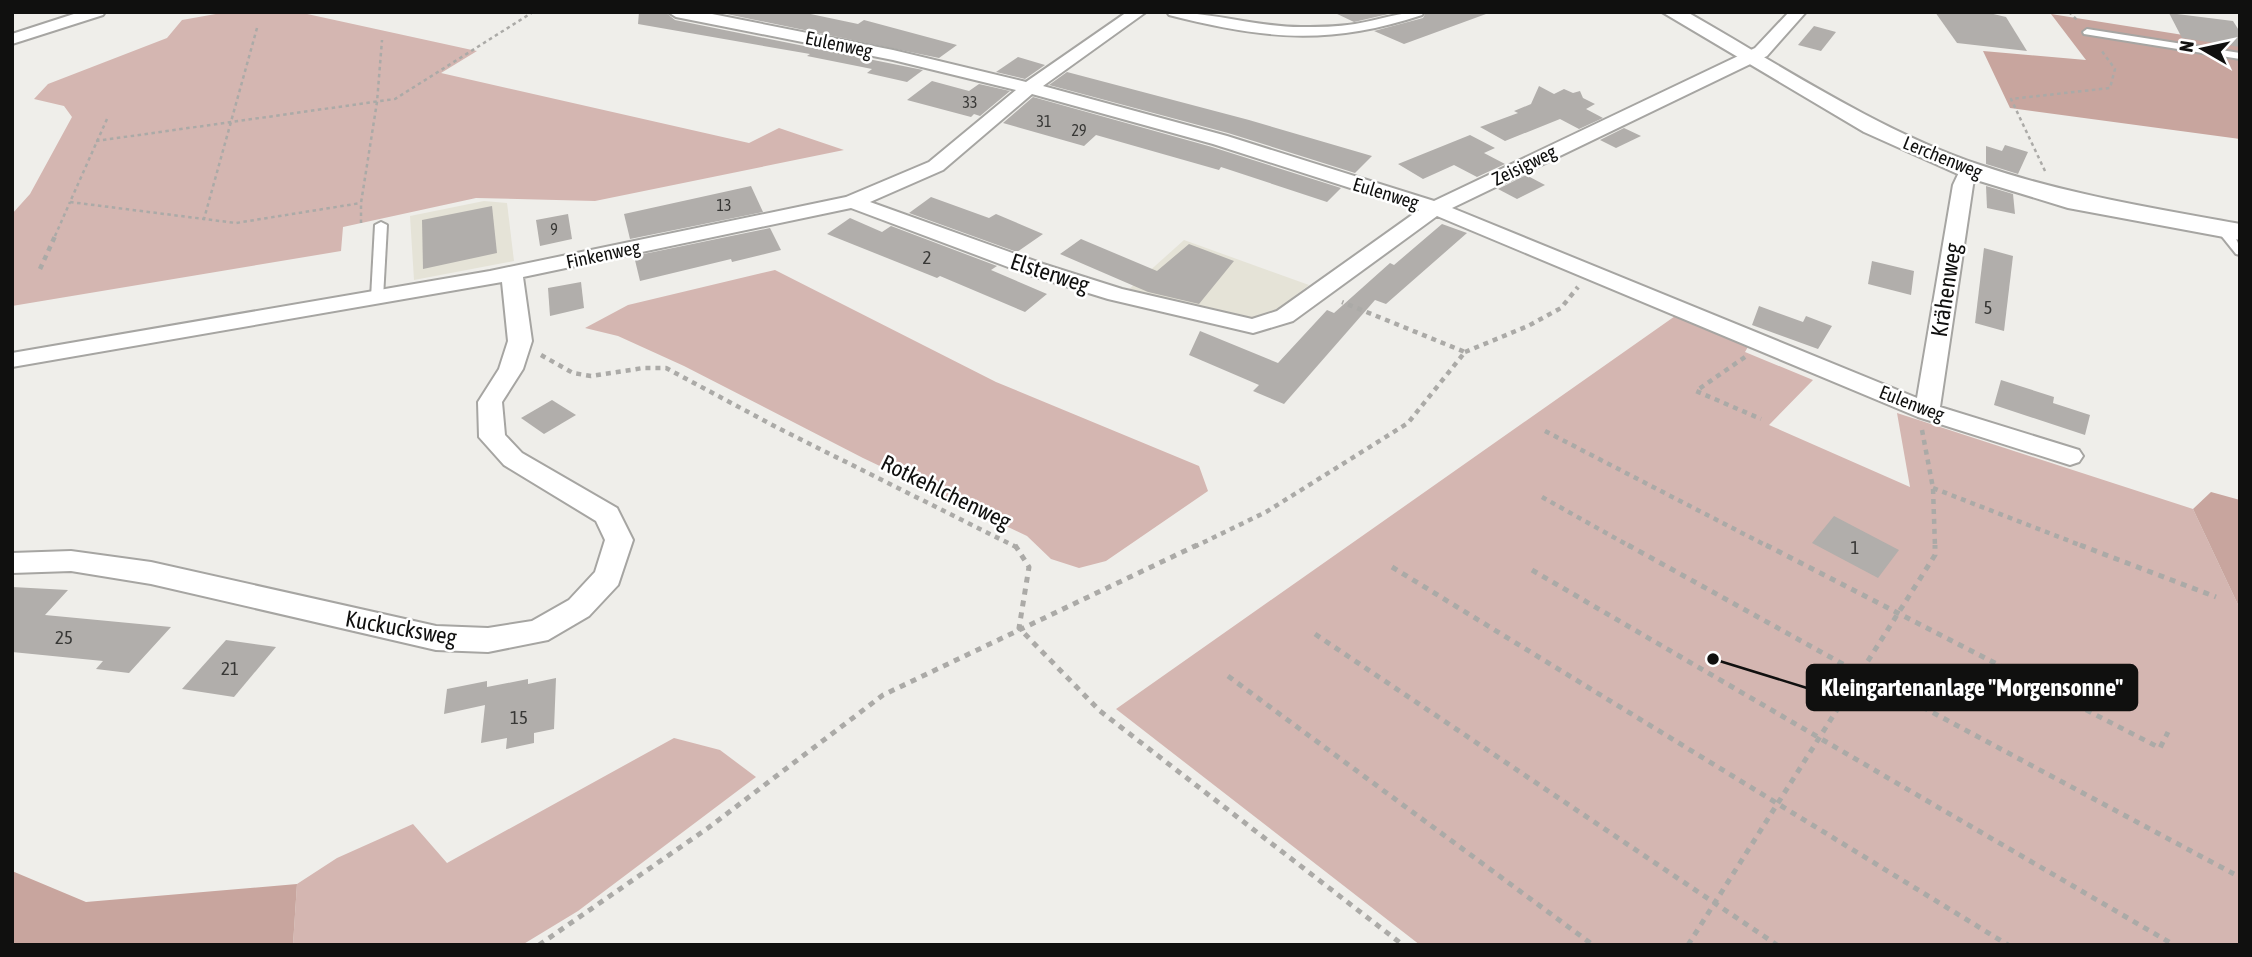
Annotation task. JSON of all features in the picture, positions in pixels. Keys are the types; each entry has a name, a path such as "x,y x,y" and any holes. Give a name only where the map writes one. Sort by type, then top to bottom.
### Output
{"street":[{"name":"Eulenweg","path":"677,12 893,55 1028,88 1220,140 1435,208 1927,411 2070,456"},
{"name":"Finkenweg","path":"12,360 512,273 852,202 936,166 1028,88 1138,12"},
{"path":"1175,12 1251,30 1292,33 1348,32 1390,22 1416,12"},
{"name":"Lerchenweg","path":"1672,12 1872,127 1969,170 2057,196 2231,231"},
{"name":"Zeisigweg","path":"1253,326 1284,316 1435,208 1761,52 1798,12"},
{"path":"12,39 85,13"},
{"name":"Krähenweg","path":"1927,411 1963,185 1969,170"},
{"name":"Elsterweg","path":"852,202 1046,273 1116,294 1253,326"},
{"name":"Kuckucksweg","path":"12,562 71,561 151,573 436,639 488,640 538,632 579,608 608,578 619,540 607,515 513,459 492,437 489,402 511,369 520,331 512,273"}],"lane":[{"path":"2087,32 2240,56"},
{"path":"377,298 381,225"},
{"path":"2231,231 2240,251"}],"path":[{"path":"96,141 394,99 533,12"},
{"path":"2057,196 2011,99 2110,88 2115,69 2069,12"},
{"path":"204,219 257,28"},
{"path":"381,225 361,223 361,203 377,102 382,40"},
{"path":"40,269 107,119"},
{"path":"71,202 236,223 361,203"},
{"path":"539,945 708,828 883,695 1266,512 1408,423 1465,352 1528,326 1561,307 1590,271"},
{"path":"1317,292 1465,352"},
{"path":"1761,343 1750,354 1696,391 1761,419"},
{"name":"Rotkehlchenweg","path":"516,354 543,356 573,373 591,376 666,368 778,428 1014,544 1029,566 1019,628"},
{"path":"1688,945 1935,555 1933,488 1919,420 1927,411"},
{"path":"1545,431 2160,748 2168,732"},
{"path":"1933,488 2216,597"},
{"path":"1542,497 1859,673 2234,874"},
{"path":"1392,567 2008,945"},
{"path":"1532,570 2174,945"},
{"path":"1019,628 1100,711 1404,945"},
{"path":"1315,634 1777,945"},
{"path":"1228,676 1593,945"}],"shaded area":[{"path":"227,12 298,12 477,51 441,73 749,143 779,128 844,150 595,201 476,198 343,227 341,251 12,306 12,214 30,194 72,117 64,106 34,99 48,84 167,38 182,20"},
{"path":"2051,14 2240,44 2240,139 2010,108 1983,51 2086,60"},
{"path":"484,201 507,203 514,261 414,280 410,216"},
{"path":"1184,240 1309,285 1272,314 1246,321 1126,292"},
{"path":"775,270 996,382 1199,466 1208,491 1106,561 1079,568 1051,559 1027,536 863,458 684,366 618,336 585,328 628,305"},
{"path":"1678,314 1749,345 1745,352 1813,380 1769,425 1910,487 1897,413 2193,509 2240,609 2240,945 1420,945 1116,709"},
{"path":"2211,492 2240,500 2240,609 2193,509"},
{"path":"674,738 720,750 756,777 578,911 522,945 293,945 297,884 337,858 413,824 447,863"},
{"path":"12,871 86,902 297,884 293,945 12,945"}],"building":[{"path":"639,12 665,12 675,20 923,70 907,82 867,73 872,69 807,56 810,54 638,24"},
{"path":"717,12 801,12 858,24 864,20 957,45 939,58"},
{"path":"1333,12 1397,12 1354,22"},
{"path":"1426,12 1486,14 1404,44 1374,31 1423,18"},
{"path":"1935,12 1985,12 2006,17 2027,51 1957,43"},
{"path":"2169,13 2233,21 2240,32 2240,47 2182,38"},
{"path":"1814,26 1836,32 1821,51 1798,45"},
{"path":"1018,57 1045,65 1025,79 996,72"},
{"path":"1067,72 1372,156 1355,173 1228,133 1049,85"},
{"path":"932,81 969,91 979,84 1010,91 980,116 974,114 971,117 907,100"},
{"path":"1539,86 1554,94 1564,89 1573,93 1580,91 1583,98 1595,104 1586,109 1603,118 1579,129 1560,119 1505,141 1480,127 1518,113 1514,111 1531,104"},
{"path":"1033,97 1212,147 1341,188 1327,202 1221,167 1219,170 1096,135 1084,146 1003,123"},
{"path":"1624,128 1641,136 1616,148 1600,140"},
{"path":"1470,135 1495,148 1484,153 1505,164 1477,177 1454,165 1423,179 1398,164"},
{"path":"2005,145 2028,152 2018,174 1986,164 1986,146 2002,151"},
{"path":"1526,175 1545,185 1517,199 1498,189"},
{"path":"751,186 763,212 630,239 624,214"},
{"path":"1986,186 2013,194 2015,214 1987,208"},
{"path":"931,197 989,218 996,214 1043,234 1017,252 909,213"},
{"path":"492,206 497,253 423,269 422,220"},
{"path":"568,214 572,239 540,246 536,220"},
{"path":"850,218 882,232 891,226 997,266 991,270 1047,294 1025,312 940,276 937,278 827,234"},
{"path":"1442,224 1467,233 1386,304 1375,300 1284,404 1253,391 1259,385 1189,355 1200,331 1278,363 1327,310 1334,313 1390,263 1394,265"},
{"path":"770,228 781,250 640,281 634,256"},
{"path":"1081,239 1157,271 1189,244 1234,261 1199,304 1148,292 1060,254"},
{"path":"1984,248 2013,256 2004,331 1975,323"},
{"path":"1872,261 1914,271 1911,295 1868,284"},
{"path":"581,282 584,308 550,316 548,288"},
{"path":"1759,306 1803,322 1806,316 1832,326 1818,349 1752,325"},
{"path":"2001,380 2054,397 2053,403 2090,415 2085,435 1994,405"},
{"path":"552,400 576,415 544,434 521,418"},
{"path":"1834,516 1899,550 1878,578 1812,543"},
{"path":"12,587 68,590 45,615 171,627 129,673 96,669 103,661 12,652"},
{"path":"226,640 276,647 234,697 182,689"},
{"path":"556,678 554,729 534,733 534,743 506,749 507,738 481,743 485,705 444,714 447,689 487,681 487,687 528,679 528,684"}],"place":[{"name":"Kleingartenanlage \"Morgensonne\"","path":"1713,659"}]}
